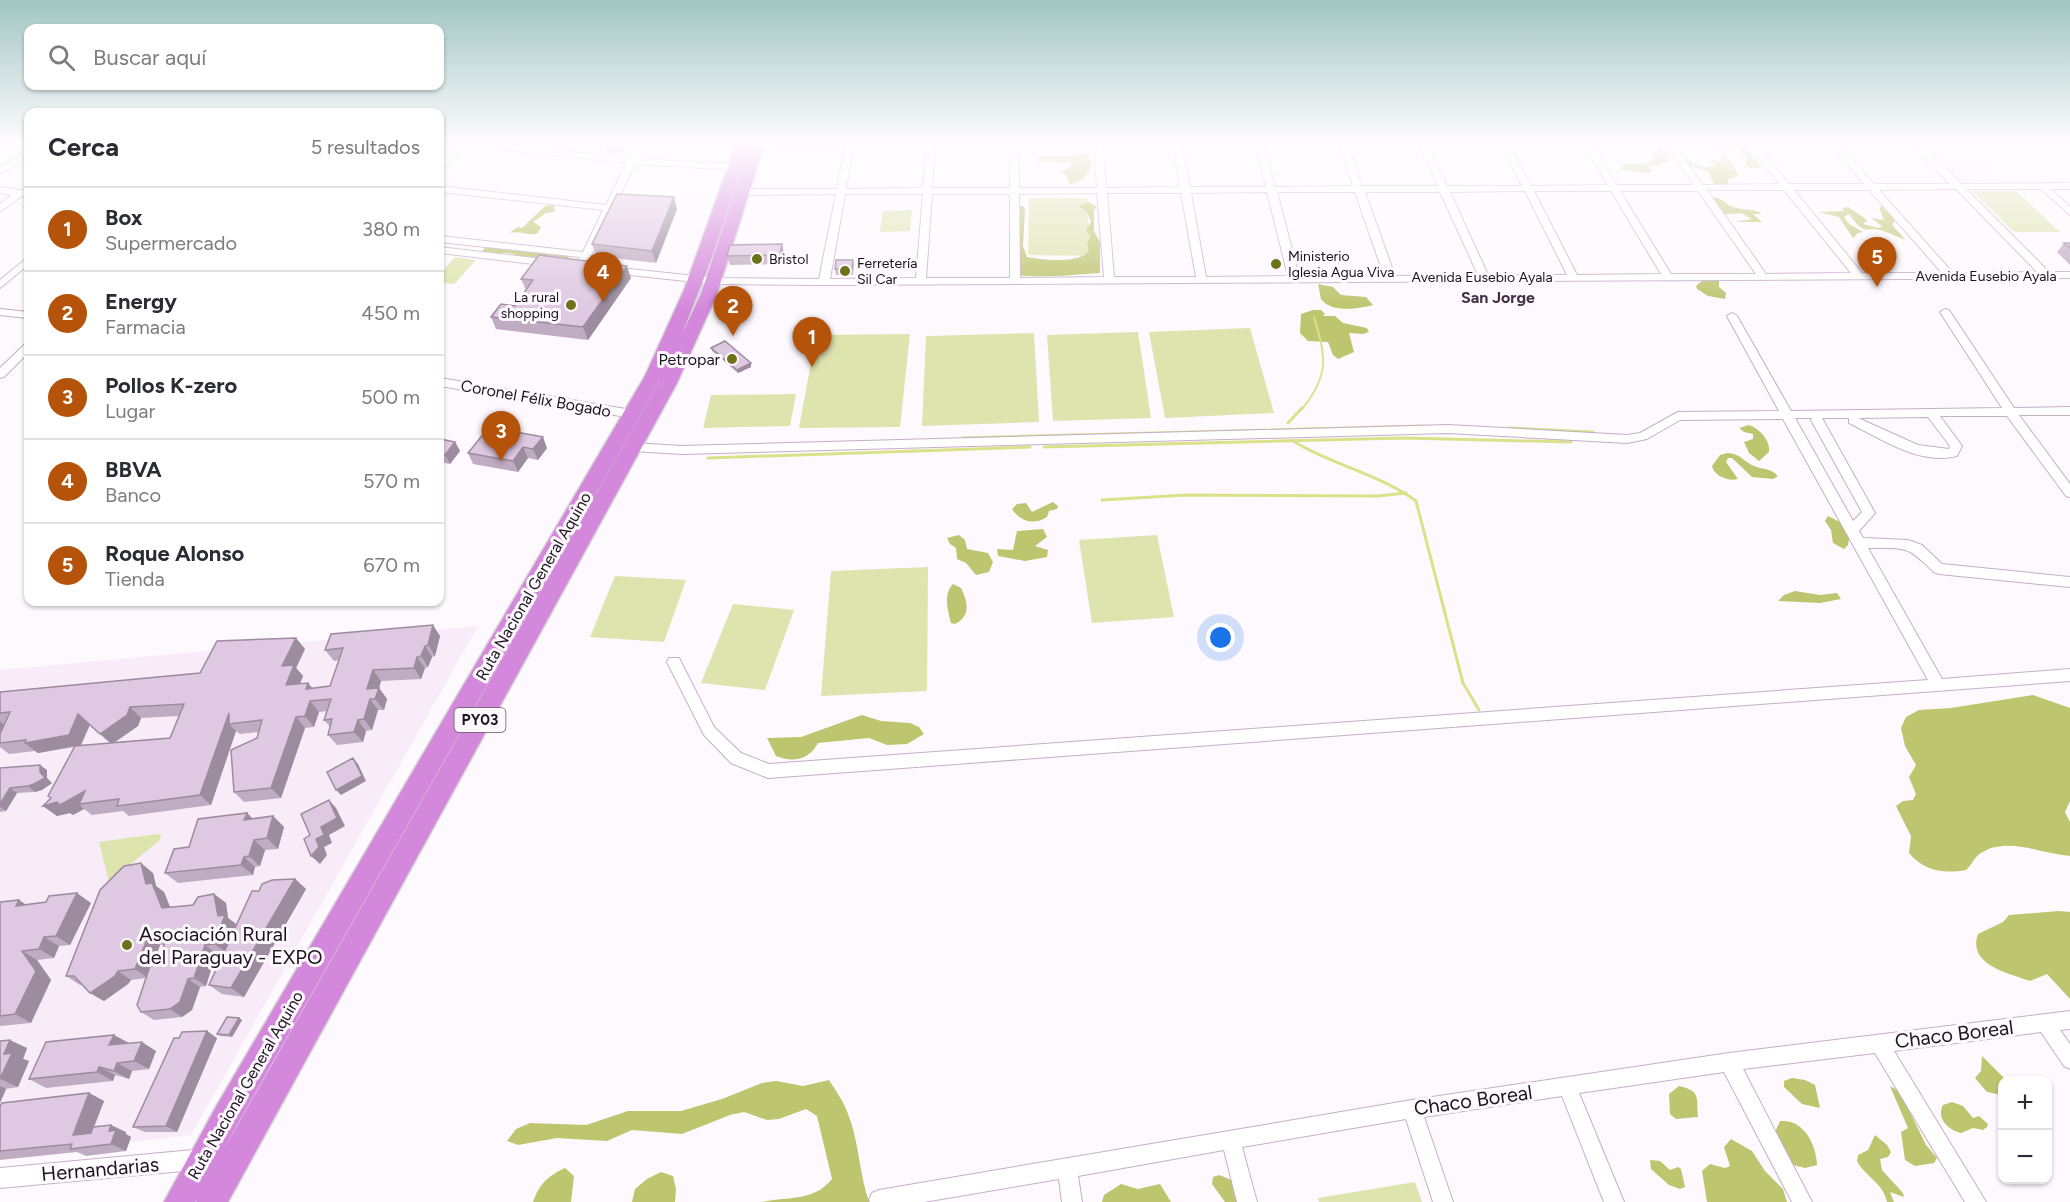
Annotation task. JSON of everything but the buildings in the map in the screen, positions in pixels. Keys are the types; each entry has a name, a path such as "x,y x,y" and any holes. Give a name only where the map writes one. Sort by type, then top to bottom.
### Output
{"highway":[{"name":"Ruta Nacional General Aquino","path":"211,1202 633,447 701,316 704,274 726,198"},
{"name":"Ruta Nacional General Aquino","path":"179,1202 632,414 678,330 739,198"}],"street":[{"path":"0,209 16,198"},
{"path":"520,198 608,208"},
{"path":"581,266 613,198"},
{"path":"824,282 840,198"},
{"path":"921,282 927,198"},
{"path":"1014,198 1015,279"},
{"path":"1104,198 1109,279"},
{"path":"1187,198 1201,278"},
{"path":"1274,198 1293,278"},
{"path":"1361,198 1390,277"},
{"path":"1447,198 1484,277"},
{"path":"1533,198 1574,278"},
{"path":"1619,198 1668,277"},
{"path":"1707,198 1763,276"},
{"path":"1796,198 1858,276"},
{"path":"1882,198 1950,276"},
{"path":"1970,198 2046,275"},
{"path":"2056,198 2070,212"},
{"path":"444,239 586,255"},
{"name":"Avenida Eusebio Ayala","path":"444,249 581,266 824,282 1015,279 2070,275"},
{"path":"0,285 24,264"},
{"path":"0,312 24,315"},
{"path":"1945,312 2012,414 2070,493"},
{"path":"1732,316 1938,684"},
{"path":"0,374 24,351"},
{"name":"Coronel Félix Bogado","path":"444,383 632,414"},
{"path":"633,447 682,450 1448,429 1628,440 1643,436 1674,419 1933,416 2070,411"},
{"path":"2012,414 2070,417"},
{"path":"1790,418 1853,420 1933,416"},
{"path":"1853,420 1908,446 1928,452 1953,453 1956,446 1933,416"},
{"path":"1816,420 1869,513 1852,530"},
{"path":"1821,474 1847,475"},
{"path":"1859,543 1917,548 1939,569 2070,582"},
{"path":"674,662 709,731 736,758 768,771 2070,675"},
{"name":"Chaco Boreal","path":"879,1200 1412,1109 1729,1062 2070,1020"},
{"path":"2045,1023 2070,1060"},
{"path":"1879,1043 1976,1202"},
{"path":"1729,1062 1802,1202"},
{"path":"1566,1086 1614,1202"},
{"path":"1412,1109 1443,1202"},
{"path":"1231,1140 1246,1202"},
{"name":"Hernandarias","path":"0,1178 236,1155"},
{"path":"1067,1169 1072,1202"}],"shaded area":[{"name":"Asociación Rural del Paraguay - EXPO","path":"478,626 191,1135 0,1158 0,670"}],"green space":[{"path":"1029,198 1087,198 1090,256 1028,255"},
{"path":"1711,198 1720,199 1733,207 1758,212 1762,214 1753,214 1762,222 1735,222 1752,219 1741,213 1721,215"},
{"path":"1979,198 2024,198 2060,232 2014,232"},
{"path":"1088,202 1097,207 1094,210 1094,231 1100,242 1100,273 1014,275 1017,206 1023,206 1025,209 1023,246 1027,257 1060,260 1077,258 1089,251 1087,244 1090,236 1086,230 1091,222 1087,212 1079,206"},
{"path":"554,205 555,212 546,213 533,222 541,227 538,233 509,233 518,227 522,228 545,206"},
{"path":"1882,206 1889,209 1896,219 1892,225 1905,239 1879,230 1863,229 1849,214 1844,217 1849,224 1863,232 1853,238 1839,217 1819,212 1843,211 1843,208 1848,207 1866,219 1867,221 1863,224 1879,228 1882,226 1871,218 1884,220 1879,208"},
{"path":"912,210 910,231 880,232 883,211"},
{"path":"486,246 571,255 568,258 553,256 535,259 508,253 481,253"},
{"path":"455,257 476,260 454,284 444,283 444,269"},
{"path":"1703,280 1719,280 1719,287 1726,293 1725,299 1708,296 1697,289 1696,286"},
{"path":"1318,284 1333,287 1341,295 1366,297 1373,305 1353,309 1331,306 1321,299"},
{"path":"742,297 747,300 747,313 731,316 725,314 725,299"},
{"path":"1321,310 1325,314 1323,316 1335,316 1343,323 1367,328 1369,332 1349,333 1354,352 1338,359 1333,355 1328,342 1308,341 1300,333 1301,314"},
{"path":"1250,328 1274,413 1165,418 1149,332"},
{"path":"1138,332 1151,418 1053,421 1047,335"},
{"path":"1034,333 1039,422 922,426 926,336"},
{"path":"910,334 900,427 799,428 816,335"},
{"path":"796,394 790,426 703,428 711,395"},
{"path":"1749,425 1760,432 1768,444 1769,452 1759,461 1749,453 1744,442 1753,439 1753,434 1739,428"},
{"path":"1735,454 1778,476 1773,479 1752,477 1732,458 1728,458 1726,462 1738,479 1730,480 1722,477 1713,470 1712,466 1720,455"},
{"path":"1053,502 1058,506 1057,509 1049,511 1047,517 1042,520 1032,522 1019,517 1012,509 1017,504 1026,503 1032,512"},
{"path":"1828,516 1842,523 1850,533 1848,545 1844,549 1833,543 1831,530 1825,521"},
{"path":"1043,529 1047,537 1035,546 1048,550 1047,557 1025,561 998,556 997,549 1013,550 1017,531"},
{"path":"959,535 965,540 967,549 988,553 993,562 989,572 976,575 966,563 957,559 956,548 947,538"},
{"path":"1157,535 1174,617 1092,623 1079,540"},
{"path":"928,567 927,691 821,696 831,571"},
{"path":"615,576 686,580 664,642 590,637"},
{"path":"953,584 961,588 967,608 964,617 955,624 951,623 947,602 948,592"},
{"path":"1795,591 1820,595 1837,593 1841,599 1820,603 1778,601 1784,595"},
{"path":"733,604 794,610 765,690 701,683"},
{"path":"2033,695 2070,708 2070,801 2065,812 2070,822 2070,856 2025,847 2002,846 1981,853 1966,870 1950,872 1934,870 1921,864 1909,853 1911,836 1896,806 1903,801 1913,800 1916,794 1909,777 1916,765 1905,746 1901,728 1906,717 1919,710 1951,708"},
{"path":"862,715 881,721 910,723 919,727 924,734 907,744 887,745 869,738 818,743 810,753 794,759 776,756 767,738 801,737"},
{"path":"161,835 160,840 109,882 99,842"},
{"path":"2070,912 2070,999 2047,974 2030,981 2001,971 1984,960 1979,953 1976,945 1978,934 2003,922 2009,915"},
{"path":"1982,1056 2002,1076 1998,1076 1998,1094 1987,1092 1975,1078 1981,1071"},
{"path":"1792,1078 1805,1080 1815,1085 1820,1108 1802,1104 1784,1087 1784,1081"},
{"path":"829,1080 852,1124 869,1202 762,1202 809,1195 832,1179 817,1116 806,1109 779,1119 767,1120 744,1112 730,1115 682,1134 632,1130 607,1141 557,1138 518,1145 507,1141 516,1129 530,1123 586,1125 628,1111 681,1111 722,1099 762,1083 776,1081 803,1086"},
{"path":"1679,1086 1695,1093 1698,1117 1676,1119 1670,1114 1669,1094"},
{"path":"1890,1086 1900,1092 1926,1145 1937,1158 1934,1163 1915,1166 1905,1160 1901,1132 1908,1128"},
{"path":"1952,1102 1963,1106 1973,1118 1979,1116 1988,1124 1987,1127 1983,1130 1973,1128 1961,1133 1952,1129 1944,1123 1941,1110 1943,1105"},
{"path":"1780,1121 1796,1124 1807,1134 1814,1149 1817,1165 1805,1168 1793,1165 1775,1132"},
{"path":"1875,1135 1887,1145 1891,1152 1888,1157 1880,1159 1882,1170 1903,1193 1904,1197 1890,1192 1894,1202 1887,1202 1882,1189 1857,1161 1858,1155 1868,1150"},
{"path":"1731,1139 1752,1151 1765,1171 1783,1189 1787,1202 1707,1202 1702,1171 1710,1164 1725,1168 1730,1166 1724,1147"},
{"path":"1650,1160 1660,1161 1670,1170 1678,1167 1681,1169 1685,1187 1680,1189 1669,1185 1651,1169"},
{"path":"565,1168 574,1176 571,1202 533,1202 545,1181"},
{"path":"661,1172 673,1176 676,1189 675,1202 632,1202 635,1189 647,1179"},
{"path":"1219,1175 1232,1180 1246,1202 1225,1202 1212,1184 1213,1177"},
{"path":"1415,1182 1422,1202 1319,1202 1318,1198"},
{"path":"1121,1184 1138,1189 1160,1184 1171,1202 1102,1202 1104,1195"}],"waterway":[{"path":"1301,410 1317,387 1323,366 1321,344 1314,317"},
{"path":"1288,423 1302,408"},
{"path":"963,438 1422,426"},
{"path":"1509,428 1593,432"},
{"path":"1044,447 1404,438 1571,442"},
{"path":"1293,441 1404,493"},
{"path":"708,458 1030,447"},
{"path":"1102,500 1186,495 1378,496 1404,493"},
{"path":"1404,493 1416,501 1463,683 1479,710"}],"place":[{"name":"Bristol","path":"757,259"},
{"name":"Ministerio Iglesia Agua Viva","path":"1276,264"},
{"name":"Ferretería Sil Car","path":"845,271"},
{"name":"Roque Alonso","path":"1877,287"},
{"name":"BBVA","path":"603,302"},
{"name":"La rural shopping","path":"571,305"},
{"name":"Energy","path":"733,336"},
{"name":"Petropar","path":"732,359"},
{"name":"Box","path":"812,367"},
{"name":"Pollos K-zero","path":"501,461"},
{"name":"Asociación Rural del Paraguay - EXPO","path":"127,945"}],"district":[{"name":"San Jorge","path":"1498,297"}]}
